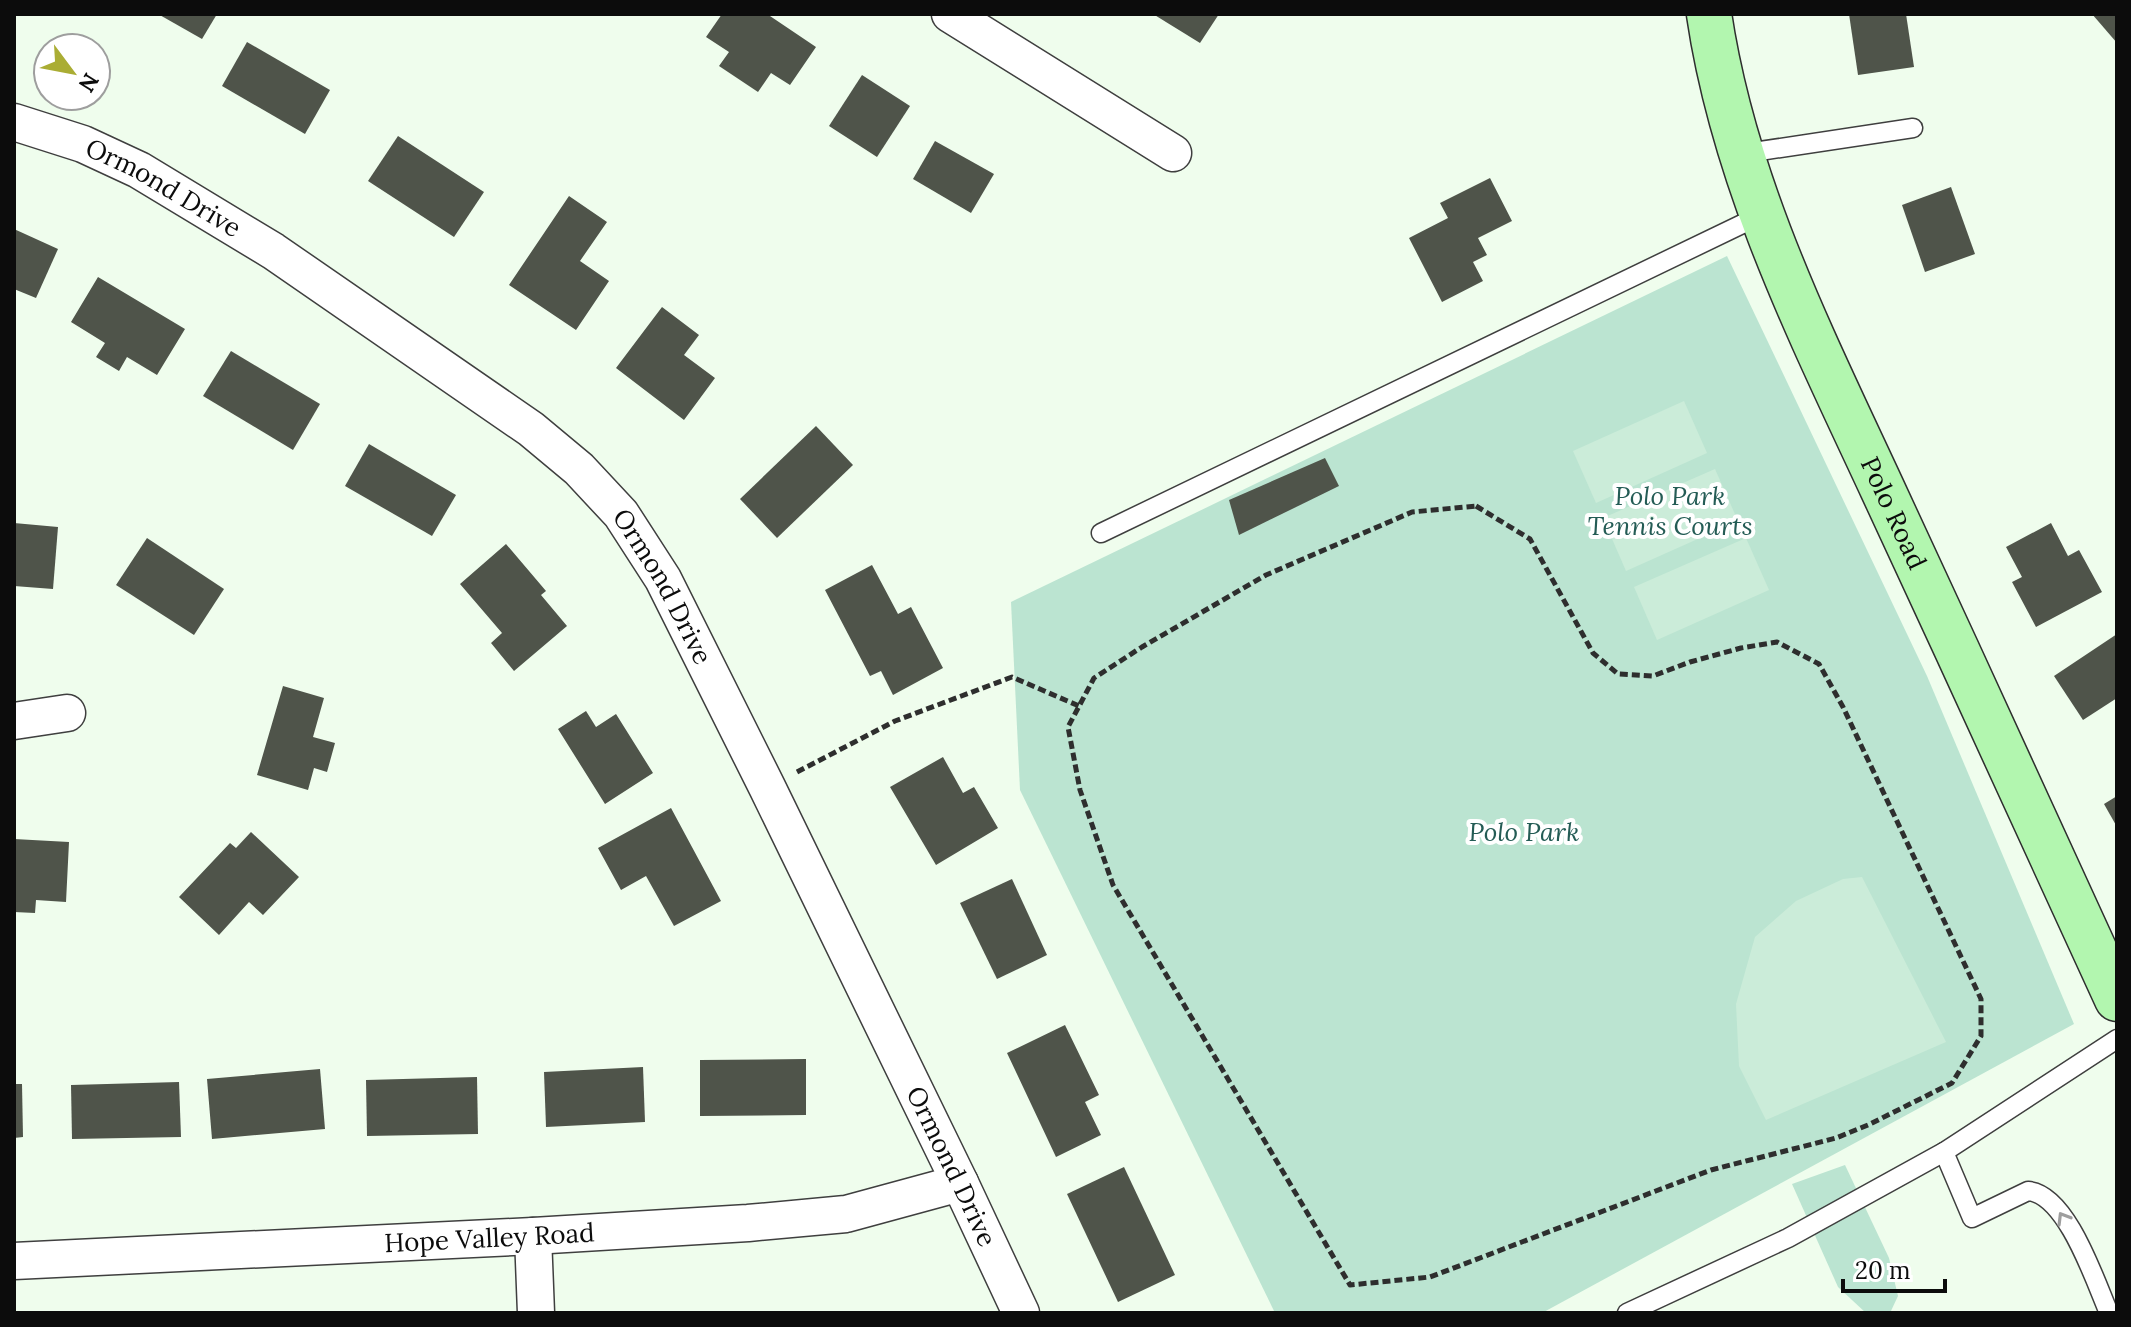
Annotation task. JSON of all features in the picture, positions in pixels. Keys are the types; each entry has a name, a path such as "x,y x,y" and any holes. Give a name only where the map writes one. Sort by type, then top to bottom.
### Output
{"main road":[{"name":"Polo Road","path":"1709,14 1717,67 1740,154 1761,215 1821,358 2117,999"}],"street":[{"path":"950,14 1173,153"},
{"name":"Ormond Drive","path":"14,122 83,144 139,170 273,251 531,429 579,469 621,514 663,579 1021,1313"},
{"path":"14,721 67,713"},
{"name":"Hope Valley Road","path":"14,1261 533,1236 846,1214 960,1183"},
{"path":"533,1236 536,1313"}],"lane":[{"path":"1740,154 1913,128"},
{"path":"1101,533 1761,215"},
{"path":"1627,1313 1788,1238 1944,1152 2117,1039"},
{"path":"1944,1152 1972,1218 2028,1191 2046,1197 2065,1217 2109,1313"}],"path":[{"path":"1476,506 1530,539 1593,653 1618,674 1653,676 1741,648 1777,642 1819,664 1843,707 1981,999 1981,1036 1952,1083 1904,1109 1836,1138 1711,1170 1430,1277 1350,1285 1113,885 1080,790 1068,727 1079,706 1094,678 1266,575 1412,512 1476,506"},
{"path":"767,787 895,721 1012,677 1079,706"}],"green space":[{"name":"Polo Park","path":"1727,256 1927,676 2074,1024 1542,1313 1275,1313 1020,790 1011,602"},
{"path":"1684,401 1707,453 1596,503 1573,451"},
{"name":"Polo Park Tennis Courts","path":"1715,469 1738,521 1626,571 1603,518"},
{"path":"1746,538 1769,590 1657,640 1634,587"},
{"path":"1862,877 1946,1042 1766,1120 1739,1066 1736,1004 1755,937 1796,901 1843,879"},
{"path":"1845,1165 1889,1258 1898,1296 1890,1313 1866,1313 1838,1287 1792,1184"}],"building":[{"path":"158,14 217,14 202,39"},
{"path":"722,14 767,14 816,47 790,85 771,73 758,92 719,66 729,52 706,37"},
{"path":"1153,14 1219,14 1200,43"},
{"path":"1849,14 1906,14 1914,67 1858,75"},
{"path":"2092,14 2117,14 2117,43"},
{"path":"247,42 330,90 305,134 222,86"},
{"path":"862,75 910,106 877,157 829,126"},
{"path":"398,136 484,192 454,237 368,181"},
{"path":"935,141 994,174 971,213 913,179"},
{"path":"1490,178 1512,221 1478,238 1487,255 1473,262 1483,281 1442,302 1409,238 1448,218 1440,203"},
{"path":"1951,187 1975,254 1925,272 1902,205"},
{"path":"569,196 607,222 580,261 609,281 576,330 509,285"},
{"path":"14,229 58,249 36,298 14,289"},
{"path":"98,277 185,329 157,375 127,357 119,371 96,357 105,343 71,322"},
{"path":"662,307 699,335 684,355 715,378 684,420 616,368"},
{"path":"231,351 320,404 293,450 203,396"},
{"path":"816,426 853,465 777,538 740,499"},
{"path":"369,444 456,495 432,536 345,486"},
{"path":"1325,458 1339,486 1239,535 1229,500"},
{"path":"14,523 58,527 53,589 14,586"},
{"path":"2051,523 2068,556 2079,550 2102,592 2036,627 2012,582 2022,577 2006,547"},
{"path":"147,538 224,589 194,635 116,585"},
{"path":"506,544 546,591 541,595 567,626 514,671 491,643 502,633 460,584"},
{"path":"872,565 898,614 911,607 943,668 893,695 881,671 870,676 825,590"},
{"path":"2117,634 2117,698 2083,720 2054,676"},
{"path":"283,686 324,698 313,737 335,743 327,772 314,768 308,790 257,775"},
{"path":"586,711 596,727 616,714 653,773 605,804 558,729"},
{"path":"943,757 963,793 974,787 998,828 936,865 890,787"},
{"path":"2117,796 2117,827 2104,804"},
{"path":"671,808 721,901 674,926 646,876 621,890 598,848"},
{"path":"251,832 299,877 263,915 249,902 219,935 179,897 230,843 236,848"},
{"path":"14,839 69,842 66,902 36,900 35,913 14,912"},
{"path":"1012,879 1047,955 997,979 960,903"},
{"path":"1065,1025 1099,1095 1085,1102 1101,1135 1056,1157 1007,1053"},
{"path":"806,1059 806,1115 700,1116 700,1060"},
{"path":"643,1067 645,1122 546,1127 544,1072"},
{"path":"320,1069 325,1129 212,1139 207,1079"},
{"path":"477,1077 478,1134 367,1136 366,1080"},
{"path":"179,1082 181,1137 72,1139 71,1085"},
{"path":"14,1084 22,1084 23,1137 14,1138"},
{"path":"1124,1167 1175,1275 1118,1302 1067,1194"}]}
